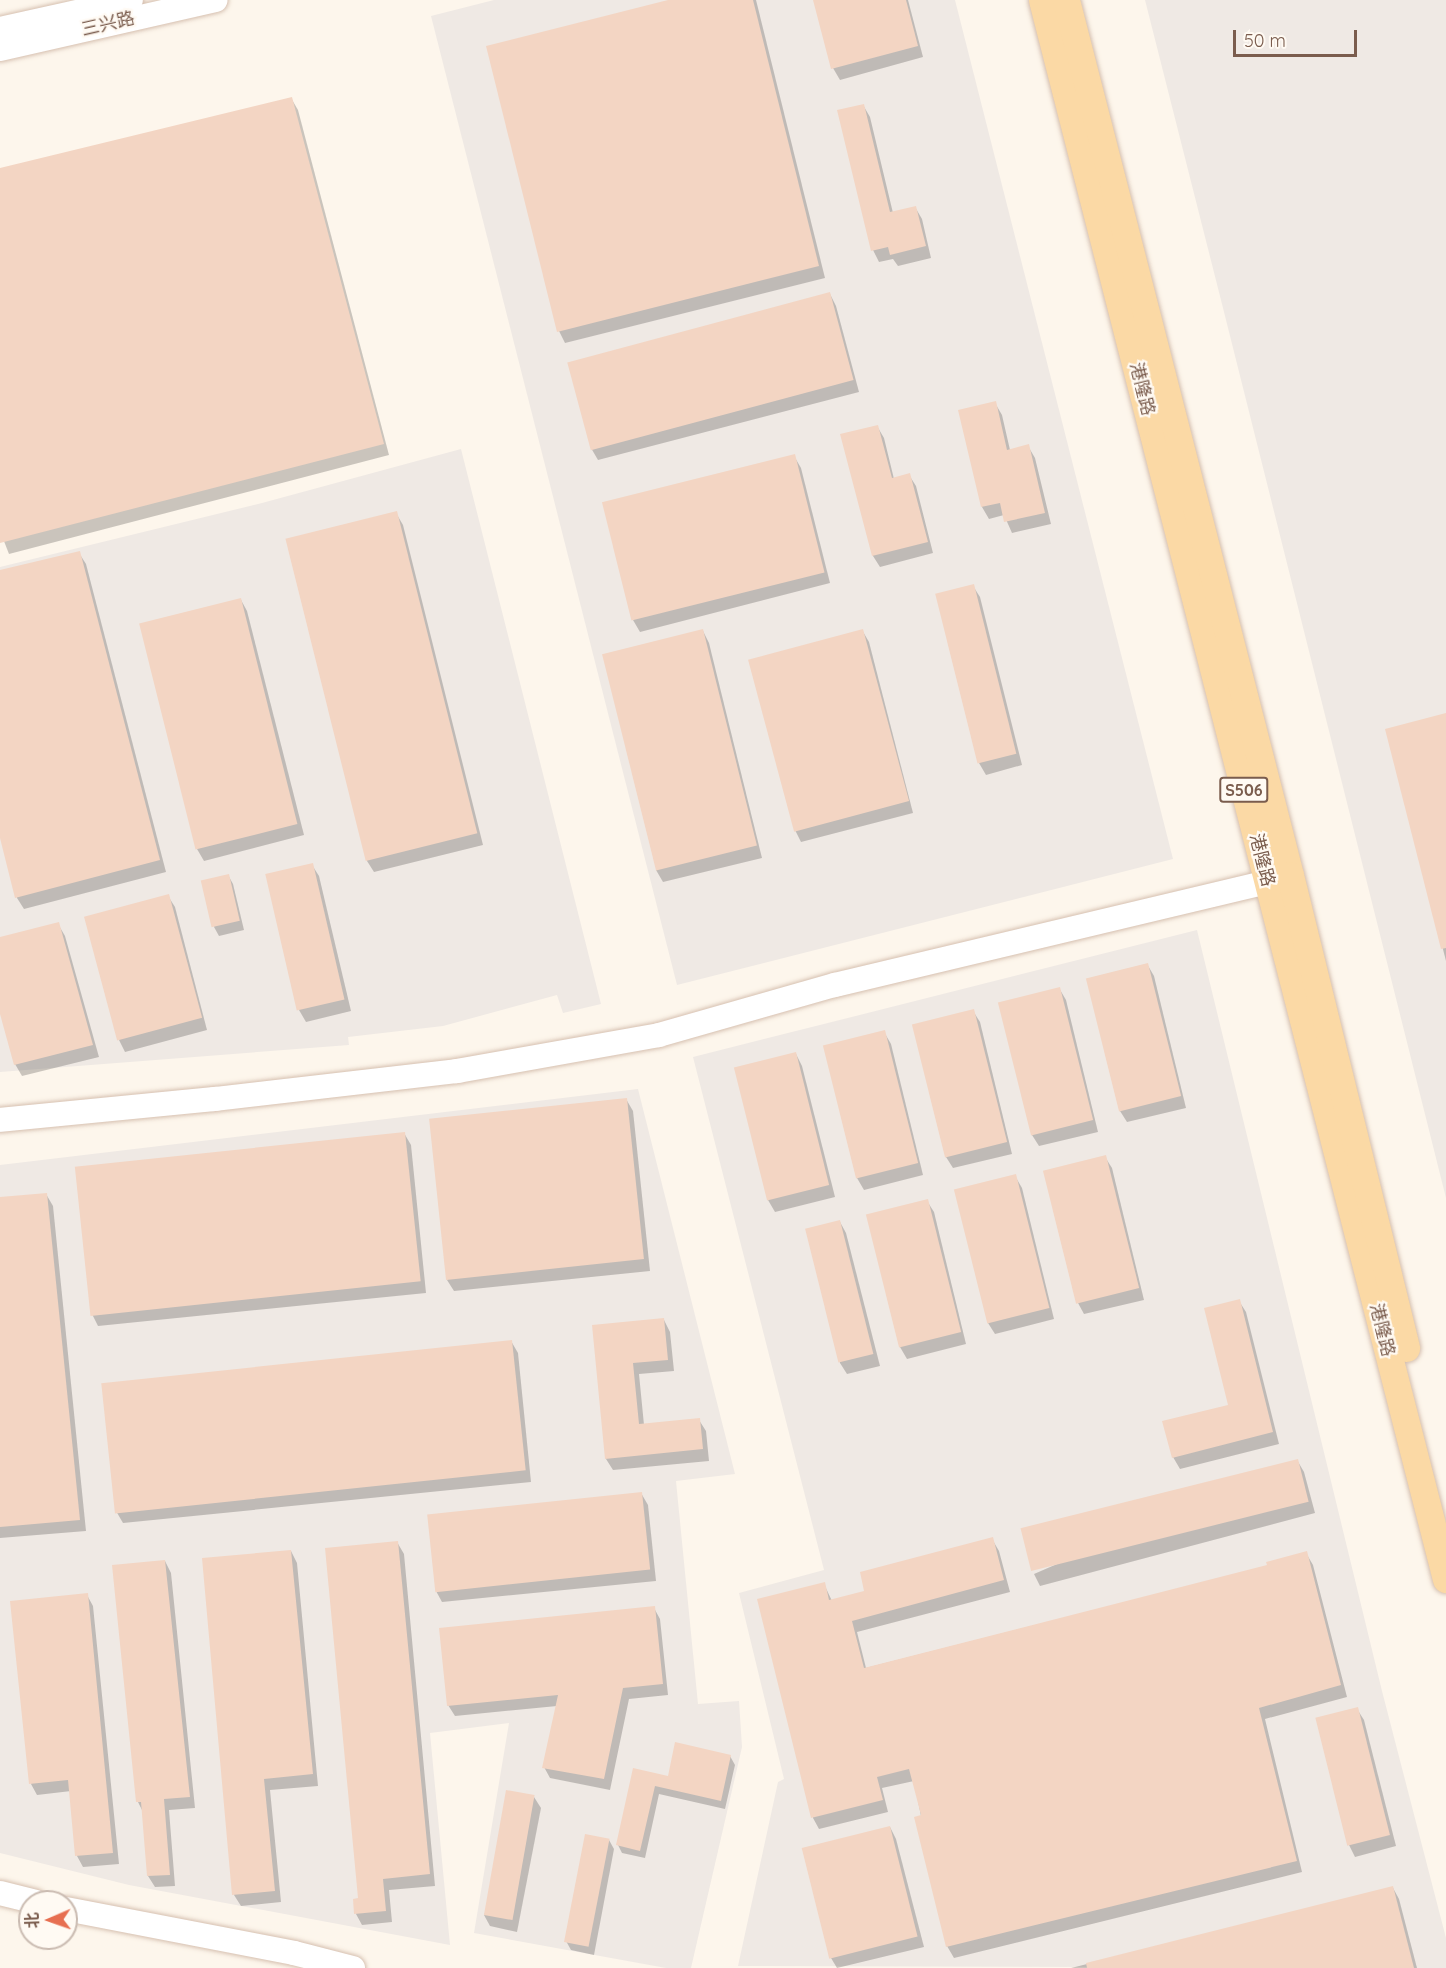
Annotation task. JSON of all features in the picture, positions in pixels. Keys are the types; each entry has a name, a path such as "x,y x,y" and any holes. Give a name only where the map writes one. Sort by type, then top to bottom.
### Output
{"main road":[{"name":"港隆路","path":"1042,0 1446,1580"},
{"name":"港隆路","path":"1066,0 1290,875 1446,1512"}],"street":[{"name":"三兴路","path":"0,28 138,5 215,0"},
{"name":"三兴路","path":"0,49 60,17"},
{"path":"0,1120 215,1099 457,1071 659,1035 835,985 1268,882"},
{"path":"0,1893 18,1898"},
{"path":"78,1911 294,1953 353,1968"}],"shaded area":[{"path":"494,0 955,0 1173,859 677,985 431,16"},
{"path":"1145,0 1446,0 1446,1198 1223,308"},
{"path":"461,449 601,1004 563,1013 557,995 443,1026 348,1037 349,1045 0,1072 0,567 262,503"},
{"path":"1197,930 1382,1691 1446,1938 1446,1968 738,1966 778,1782 784,1779 739,1593 824,1570 693,1057"},
{"path":"638,1089 735,1474 676,1481 698,1704 739,1701 742,1747 691,1968 666,1968 474,1933 509,1723 430,1733 450,1945 129,1885 0,1853 0,1165"}],"building":[{"path":"668,0 753,0 819,266 557,332 486,46"},
{"path":"813,0 906,0 918,46 831,69"},
{"path":"292,97 384,444 0,543 0,168"},
{"path":"864,104 890,212 916,206 926,246 890,255 888,247 871,251 837,110"},
{"path":"830,292 854,380 591,450 567,362"},
{"path":"996,401 1007,450 1029,444 1045,513 1004,522 1000,503 981,507 958,410"},
{"path":"878,425 892,478 910,473 928,542 872,556 840,434"},
{"path":"795,454 825,572 631,621 602,502"},
{"path":"397,511 477,833 366,861 285,539"},
{"path":"80,551 160,860 15,898 0,838 0,570"},
{"path":"974,584 1016,754 978,763 935,594"},
{"path":"241,598 297,824 195,849 139,623"},
{"path":"703,629 757,845 656,871 602,654"},
{"path":"863,629 909,801 794,832 748,660"},
{"path":"1446,713 1446,948 1441,949 1385,729"},
{"path":"313,863 344,999 297,1010 265,874"},
{"path":"229,874 240,921 212,927 201,881"},
{"path":"169,894 202,1018 117,1040 84,917"},
{"path":"59,922 93,1045 14,1065 0,1014 0,937"},
{"path":"1148,963 1181,1096 1119,1111 1086,978"},
{"path":"1060,987 1093,1120 1031,1135 998,1002"},
{"path":"974,1009 1007,1142 945,1157 912,1024"},
{"path":"885,1030 918,1163 856,1178 823,1045"},
{"path":"796,1052 829,1185 767,1200 734,1067"},
{"path":"627,1098 644,1259 446,1280 429,1119"},
{"path":"405,1132 421,1281 90,1316 75,1167"},
{"path":"1106,1155 1139,1288 1076,1304 1043,1171"},
{"path":"1016,1174 1049,1308 987,1323 954,1189"},
{"path":"47,1193 80,1520 0,1527 0,1197"},
{"path":"928,1199 961,1332 899,1347 866,1214"},
{"path":"840,1220 873,1354 838,1363 805,1229"},
{"path":"1240,1299 1273,1432 1172,1458 1162,1421 1228,1405 1204,1308"},
{"path":"664,1318 668,1360 633,1363 639,1424 700,1418 703,1449 605,1459 592,1325"},
{"path":"512,1340 526,1470 115,1513 101,1383"},
{"path":"1298,1459 1309,1502 1031,1571 1020,1528"},
{"path":"642,1492 650,1570 435,1592 427,1515"},
{"path":"993,1537 1004,1580 852,1621 864,1668 1267,1565 1266,1562 1307,1551 1341,1685 1259,1708 1297,1861 946,1947 914,1817 921,1815 909,1769 877,1777 883,1800 811,1818 757,1599 825,1582 829,1600 864,1591 860,1572"},
{"path":"398,1541 430,1874 383,1879 386,1911 354,1914 353,1899 358,1898 325,1548"},
{"path":"291,1550 313,1774 264,1779 275,1891 232,1895 202,1558"},
{"path":"165,1560 190,1797 164,1799 170,1875 147,1876 141,1802 136,1802 112,1565"},
{"path":"88,1593 113,1853 75,1856 68,1780 29,1784 10,1601"},
{"path":"655,1606 663,1684 623,1688 604,1779 542,1768 558,1695 447,1706 439,1628"},
{"path":"1358,1707 1390,1835 1347,1846 1315,1718"},
{"path":"675,1742 731,1755 721,1801 655,1786 640,1851 616,1845 633,1768 668,1776"},
{"path":"506,1790 535,1795 513,1920 484,1915"},
{"path":"890,1826 918,1937 829,1959 802,1848"},
{"path":"585,1834 610,1839 589,1947 564,1942"},
{"path":"1393,1886 1414,1968 1087,1968 1086,1963"}]}
